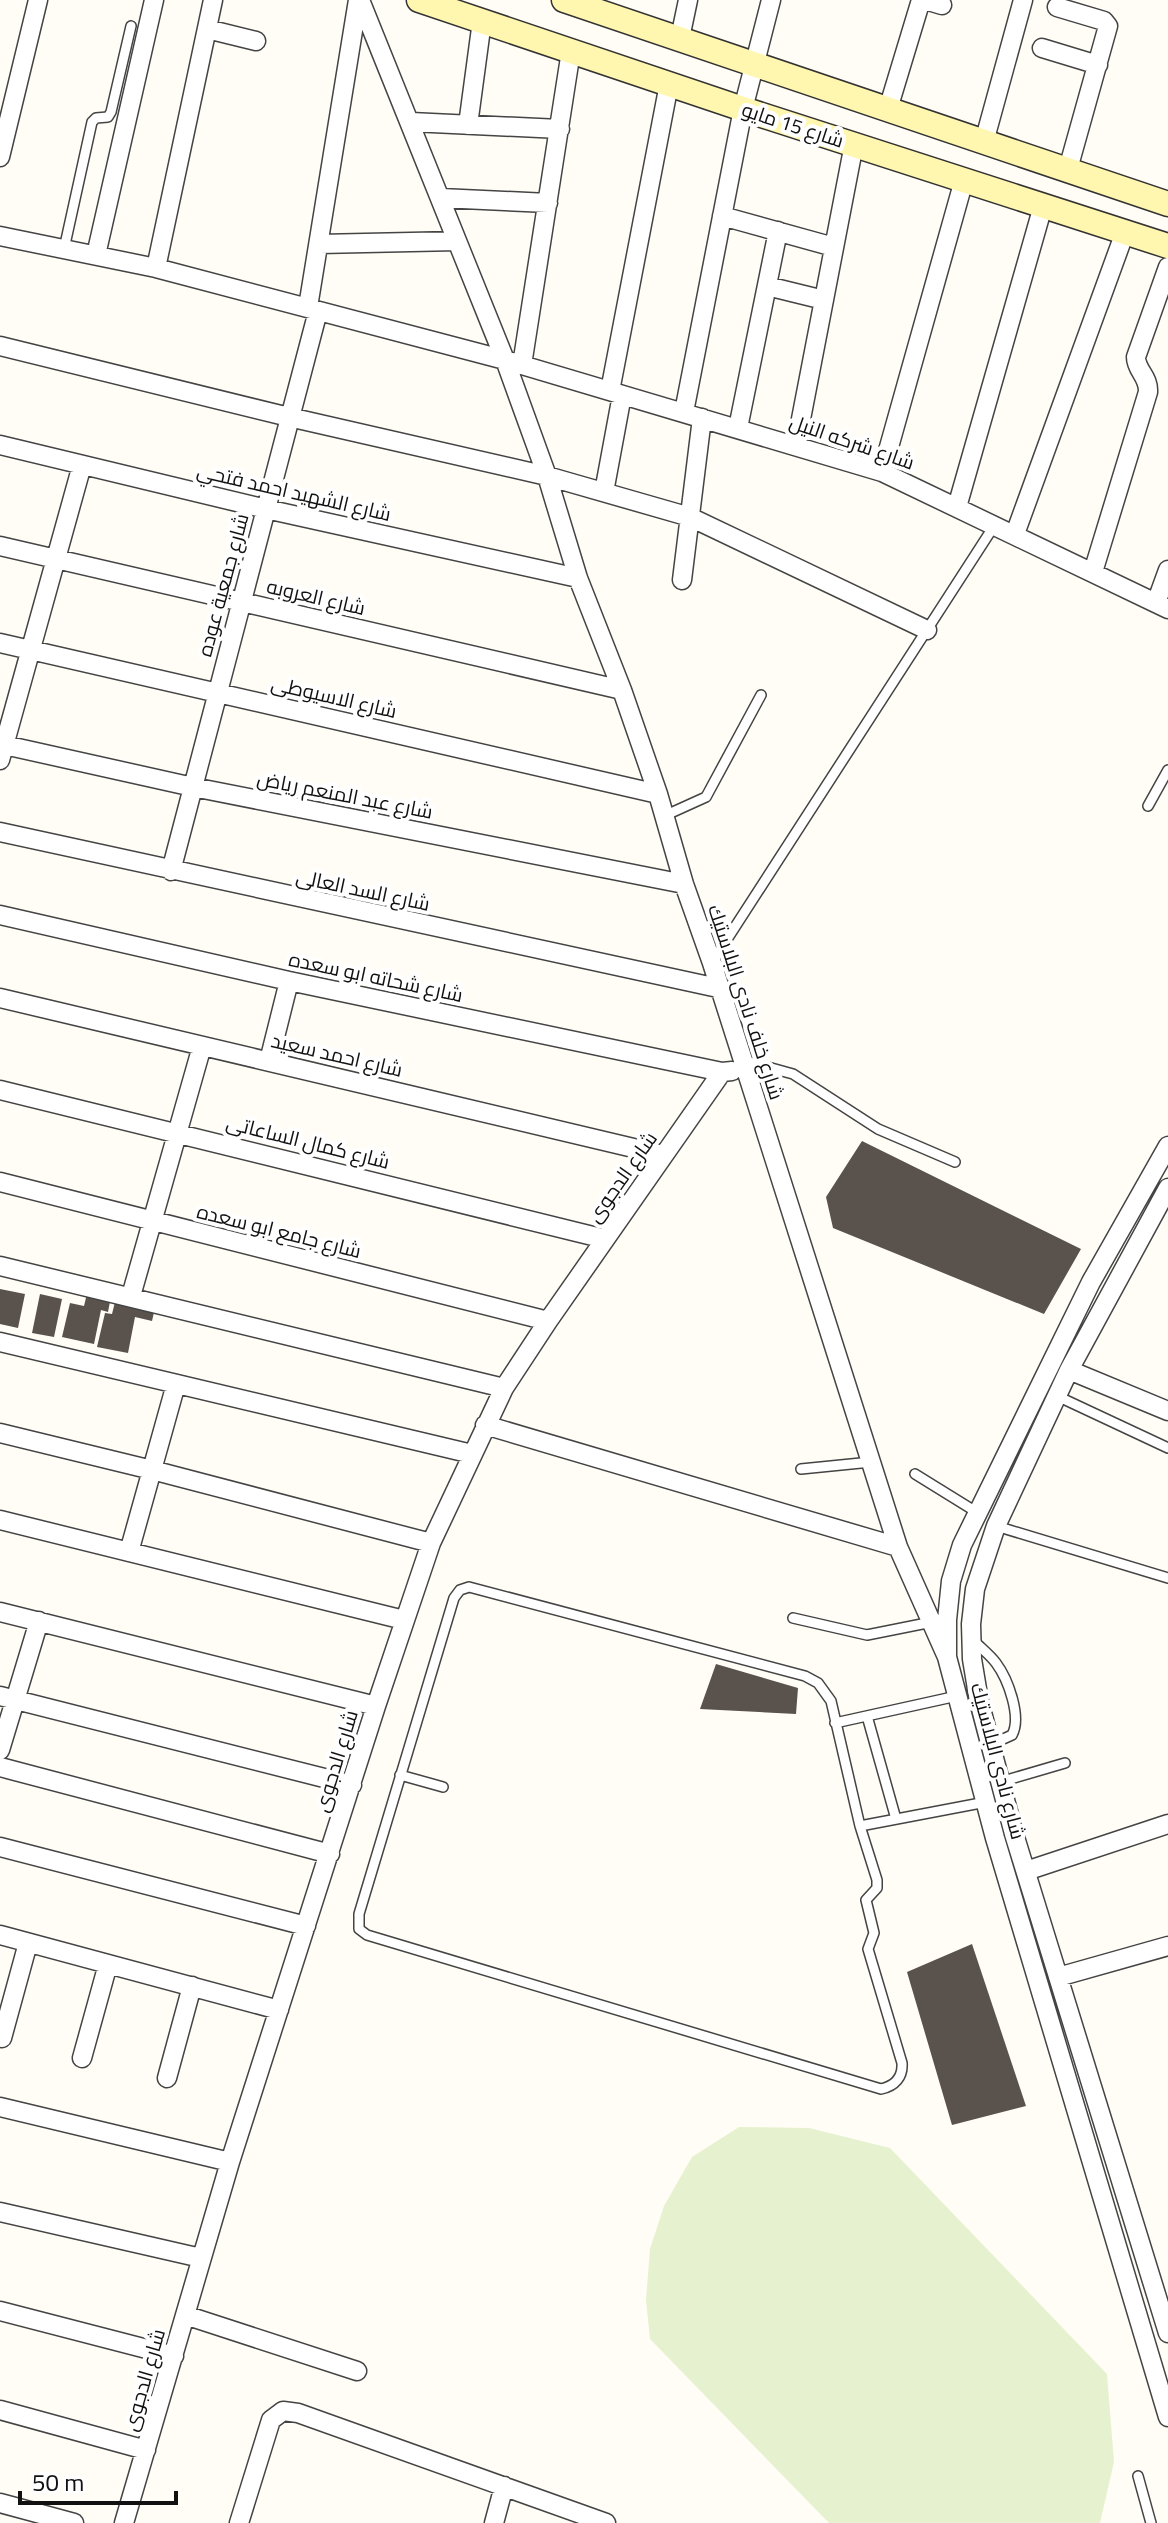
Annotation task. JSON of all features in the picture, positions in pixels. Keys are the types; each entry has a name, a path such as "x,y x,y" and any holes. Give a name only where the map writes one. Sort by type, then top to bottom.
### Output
{"main road":[{"name":"شارع 15 مايو","path":"419,0 743,109 1168,246"},
{"path":"564,0 590,4 680,38 1168,204"}],"street":[{"path":"0,157 38,0"},
{"path":"96,255 154,0"},
{"path":"156,268 213,0"},
{"name":"شارع خلف نادى البلاستيك","path":"359,0 457,241 514,362 578,578 658,794 684,884 898,1547 947,1657"},
{"name":"شارع جمعية عوده","path":"171,871 266,509 313,309 319,244 359,0"},
{"path":"680,38 688,0"},
{"path":"682,580 690,517 693,415 722,216 743,109 771,0"},
{"path":"984,142 1023,0"},
{"path":"888,109 929,2"},
{"path":"1057,7 1107,23 1109,28 1068,169"},
{"path":"468,125 482,21"},
{"path":"207,29 256,41"},
{"path":"1042,48 1098,65"},
{"path":"514,362 548,203 571,51"},
{"path":"604,492 616,393 669,84"},
{"path":"411,122 560,129"},
{"path":"796,445 854,144"},
{"path":"882,472 964,180"},
{"path":"441,198 548,203"},
{"path":"957,507 1043,206"},
{"path":"722,216 834,247"},
{"path":"738,428 778,231"},
{"path":"1015,534 1125,232"},
{"name":"شارع شركه النيل","path":"0,236 156,268 514,362 882,472 1162,606"},
{"path":"319,244 457,241"},
{"path":"1093,572 1148,392 1147,378 1136,365 1136,357 1168,267"},
{"path":"767,286 824,300"},
{"path":"0,346 547,476 690,517 927,630"},
{"name":"شارع الشهيد احمد فتحي","path":"0,445 266,509 578,578"},
{"path":"1,749 82,465"},
{"name":"شارع العروبه","path":"0,546 622,690"},
{"path":"1162,606 1168,570"},
{"name":"شارع الاسيوطى","path":"0,643 658,794"},
{"name":"شارع عبد المنعم رياض","path":"1,749 684,884"},
{"name":"شارع السد العالى","path":"0,832 718,988"},
{"name":"شارع شحاته ابو سعده","path":"0,915 289,981 722,1072 743,1065"},
{"path":"269,1061 289,981"},
{"name":"شارع احمد سعيد","path":"0,998 663,1155"},
{"path":"131,1296 202,1046"},
{"name":"شارع الدجوى","path":"124,2523 230,2162 431,1543 504,1388 722,1072"},
{"name":"شارع كمال الساعاتى","path":"0,1090 605,1239"},
{"name":"شارع نادى البلاستيك","path":"1168,1146 1091,1282 962,1545 951,1581 947,1620 947,1657 986,1802 1164,2387 1168,2417"},
{"name":"شارع جامع ابو سعده","path":"0,1182 548,1321"},
{"name":"شارع نادى البلاستيك","path":"1167,1194 1069,1370 996,1526 975,1589 971,1638 979,1701 1000,1782 1058,1977 1159,2274 1168,2333"},
{"path":"0,1266 504,1388"},
{"path":"0,1342 472,1454"},
{"path":"1069,1370 1168,1411"},
{"path":"129,1552 176,1384"},
{"path":"485,1425 898,1547"},
{"path":"0,1433 431,1543"},
{"path":"0,1520 404,1620"},
{"path":"0,1612 376,1706"},
{"path":"0,1750 8,1698 39,1621"},
{"path":"8,1698 352,1785"},
{"path":"0,1767 330,1854"},
{"path":"1026,1871 1168,1824"},
{"path":"0,1847 306,1926"},
{"path":"0,1935 279,2010"},
{"path":"2,2038 28,1943"},
{"path":"1058,1977 1168,1946"},
{"path":"82,2058 108,1964"},
{"path":"167,2078 192,1986"},
{"path":"0,2107 230,2162"},
{"path":"0,2212 201,2258"},
{"path":"0,2311 174,2356"},
{"path":"185,2315 357,2371"},
{"path":"0,2410 146,2450"},
{"path":"239,2523 271,2420 283,2411 298,2413 606,2523"},
{"path":"494,2523 504,2486"},
{"path":"0,2503 74,2523"}],"lane":[{"path":"64,249 92,122 110,115 131,26"},
{"path":"712,963 995,525"},
{"path":"664,816 700,801 710,791 761,695"},
{"path":"1148,806 1168,770"},
{"path":"743,1065 793,1074 878,1129 955,1162"},
{"path":"1057,1396 1168,1448"},
{"path":"801,1469 871,1462"},
{"path":"915,1474 978,1513"},
{"path":"996,1526 1168,1578"},
{"path":"469,1587 812,1679 828,1694 860,1826 878,1884 866,1900 874,1933 868,1949 902,2063 897,2081 881,2089 367,1935 359,1929 357,1919 400,1775 454,1598 460,1590 469,1587"},
{"path":"793,1618 867,1635 932,1622"},
{"path":"971,1638 1002,1672 1016,1720 1012,1735 990,1745"},
{"path":"835,1723 957,1696"},
{"path":"867,1716 896,1819"},
{"path":"1000,1782 1065,1763"},
{"path":"400,1775 443,1787"},
{"path":"860,1826 986,1802"},
{"path":"1138,2476 1151,2523"}],"green space":[{"path":"739,2127 809,2128 890,2148 1107,2374 1114,2462 1100,2523 829,2523 650,2339 646,2300 650,2249 664,2206 692,2157"}],"building":[{"path":"862,1141 1081,1249 1044,1314 833,1228 826,1197"},
{"path":"90,1281 113,1286 108,1312 101,1310 94,1344 62,1337 70,1303 84,1306"},
{"path":"0,1289 25,1294 18,1328 0,1324"},
{"path":"118,1290 157,1299 152,1321 135,1317 128,1353 97,1347 105,1313 112,1314"},
{"path":"40,1294 62,1299 54,1337 32,1333"},
{"path":"716,1664 798,1688 796,1714 700,1709"},
{"path":"972,1944 1026,2106 952,2125 907,1972"}]}
